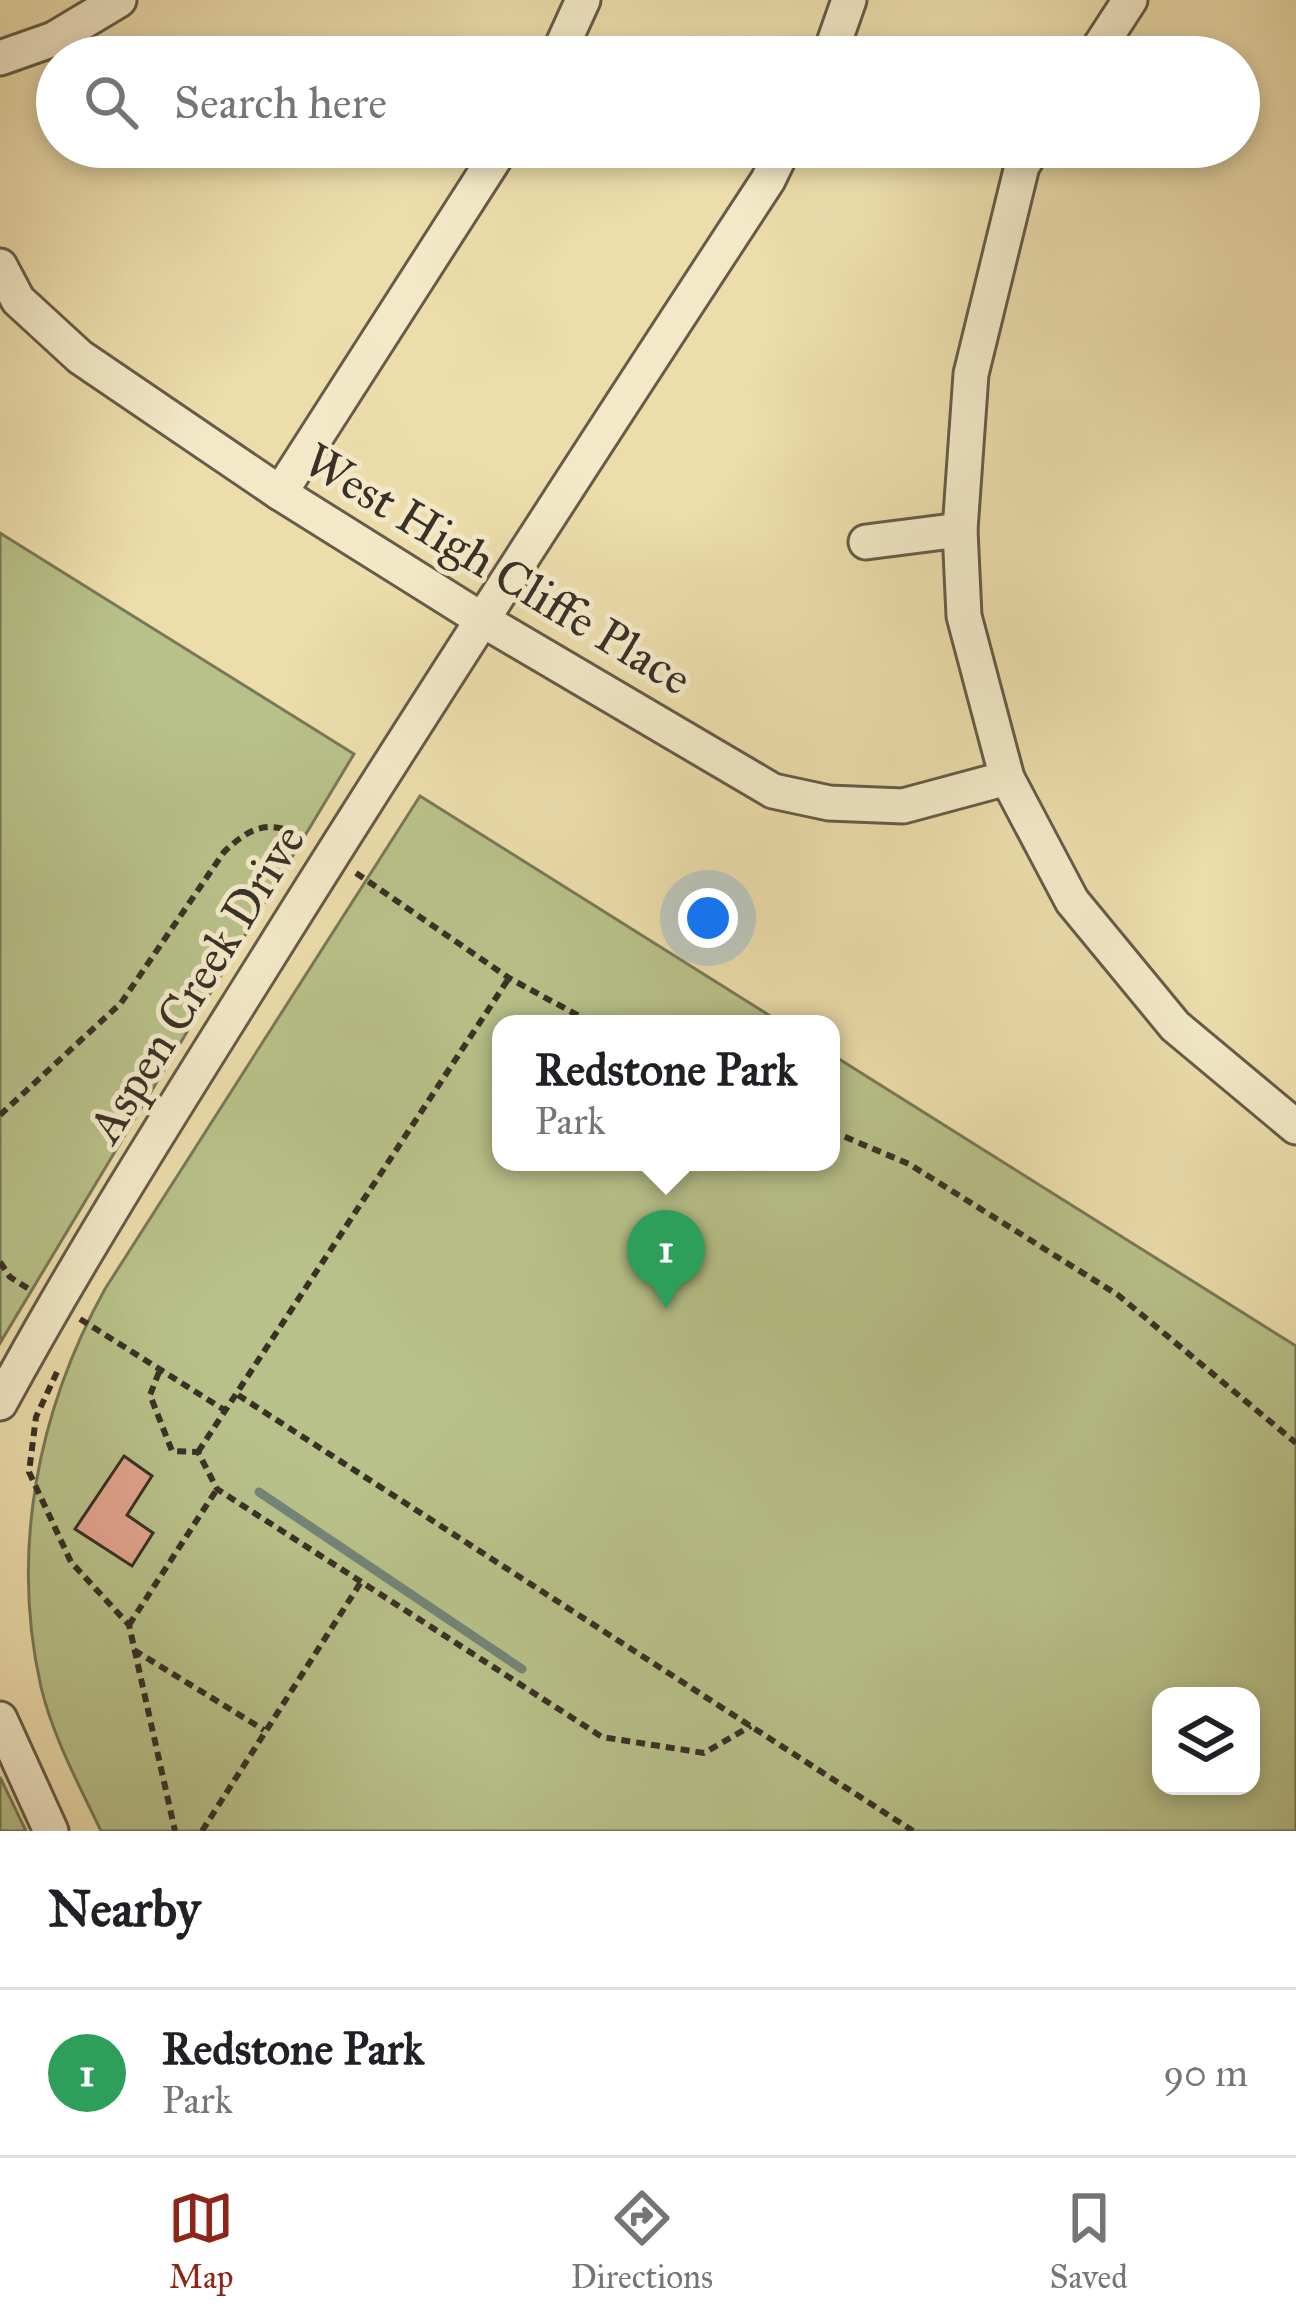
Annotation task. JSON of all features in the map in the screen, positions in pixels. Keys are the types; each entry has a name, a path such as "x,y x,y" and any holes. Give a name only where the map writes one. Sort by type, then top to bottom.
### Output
{"street":[{"path":"60,36 119,0"},
{"path":"567,36 584,0"},
{"path":"836,36 849,0"},
{"path":"1107,36 1130,0"},
{"path":"0,58 36,46"},
{"path":"280,493 489,168"},
{"name":"Aspen Creek Drive","path":"0,1402 67,1311 481,619 774,168"},
{"path":"1022,168 971,374 960,530 964,616 1007,778 1072,902 1175,1026 1296,1127"},
{"name":"West High Cliffe Place","path":"0,266 18,300 80,357 280,493 481,619 772,791 829,803 903,806 1007,778"},
{"path":"866,542 960,530"},
{"path":"0,1719 51,1831"}],"path":[{"path":"198,1452 509,978"},
{"path":"840,1135 909,1164 1118,1295 1296,1443"},
{"path":"0,1262 10,1277 226,1412"},
{"path":"67,1311 71,1339"},
{"path":"63,1358 37,1417 28,1472 70,1562 129,1625 175,1831"},
{"path":"159,1372 150,1395 172,1451 198,1452"},
{"path":"238,1395 913,1831"},
{"path":"198,1452 217,1489 602,1737 704,1753 751,1726"},
{"path":"129,1625 217,1489"},
{"path":"202,1831 361,1582"},
{"path":"134,1650 266,1730"}],"green space":[{"path":"0,533 354,754 0,1343"},
{"path":"420,796 769,1015 492,1015 492,1171 840,1171 840,1060 1296,1346 1296,1831 101,1831 46,1706 32,1636 28,1584 36,1482 62,1383 105,1289"},
{"path":"0,1777 26,1831 0,1831"}],"building":[{"path":"124,1456 152,1476 127,1515 153,1533 132,1566 75,1529"}],"waterway":[{"path":"259,1492 522,1669"}],"place":[{"name":"Redstone Park","path":"666,1309"}]}
